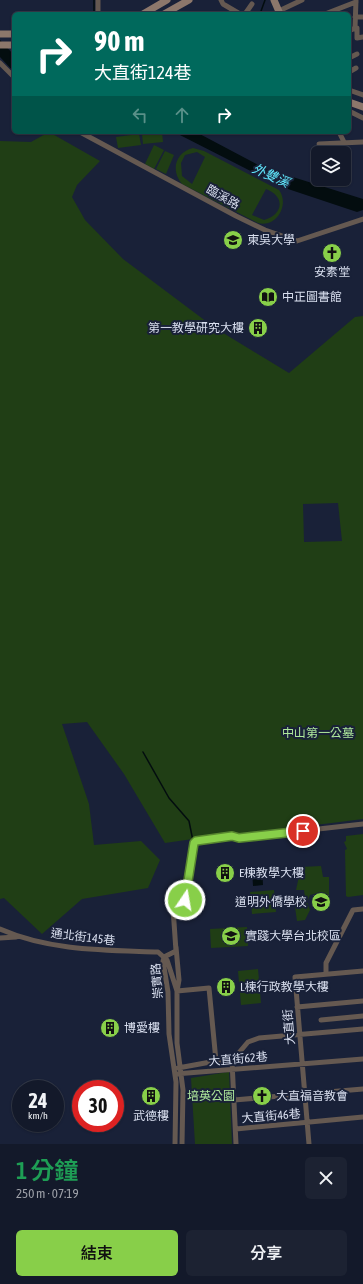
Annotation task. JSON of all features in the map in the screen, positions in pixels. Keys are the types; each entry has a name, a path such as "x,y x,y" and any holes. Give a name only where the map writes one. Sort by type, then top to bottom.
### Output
{"main road":[{"path":"146,12 167,0"},
{"path":"168,12 189,0"},
{"path":"274,0 283,12"},
{"path":"279,0 283,12"},
{"path":"0,34 12,34"},
{"path":"0,45 12,45"},
{"path":"351,98 363,102"},
{"path":"351,103 363,107"}],"street":[{"path":"98,0 98,12"},
{"path":"221,0 223,4 237,12"},
{"path":"283,12 302,0"},
{"path":"330,12 356,1 355,28 357,28 358,38 363,38"},
{"path":"246,12 252,4"},
{"path":"355,17 363,17"},
{"path":"351,30 355,28"},
{"path":"351,57 358,54"},
{"path":"0,63 12,75"},
{"path":"351,71 356,68"},
{"path":"351,91 363,95"},
{"path":"351,112 363,118"},
{"name":"臨溪路","path":"84,134 236,216 265,230 297,241 363,219"},
{"path":"340,134 344,142"},
{"path":"319,144 363,142"},
{"path":"216,1061 209,988 176,991 179,980 173,908 174,905 185,900 194,843 196,841 232,836 239,838 363,824"},
{"path":"326,974 326,963 353,910 363,909"},
{"name":"通北街145巷","path":"0,929 30,941 86,950 158,952 164,957"},
{"path":"0,938 17,937"},
{"path":"164,957 176,951 176,948"},
{"name":"崇實路","path":"164,957 172,972 176,991 177,1043 182,1074 182,1144"},
{"name":"崇實路","path":"164,957 163,961 168,992 169,1034 174,1072 175,1144"},
{"name":"大直街","path":"309,1144 294,977 363,971"},
{"path":"297,1007 363,1001"},
{"path":"321,1020 363,1016"},
{"path":"236,1144 232,1061 248,1042 260,1038 363,1029"},
{"name":"大直街62巷","path":"174,1072 182,1074 363,1059"},
{"path":"174,1072 181,1068 216,1061 232,1061"},
{"path":"234,1100 363,1089"},
{"name":"大直街46巷","path":"236,1129 363,1117"}],"green space":[{"name":"中山第一公墓","path":"45,134 53,134 100,161 77,185 72,197 85,220 123,259 215,328 289,373 355,317 363,316 363,819 165,843 124,774 87,722 62,724 89,804 94,845 141,841 160,860 148,888 82,899 42,934 4,898 0,899 0,141 31,142","holes":["338,503 342,541 304,542 303,504"]},
{"path":"139,134 141,145 118,148 116,137"},
{"path":"142,134 162,134 163,142 143,144"},
{"path":"154,145 164,150 154,169 145,164"},
{"path":"193,148 204,151 279,190 283,202 279,214 270,222 265,224 258,223 182,184 178,179 176,168 179,157 187,150","holes":["197,152 205,157 192,184 182,176 181,163 185,155","266,189 277,196 280,205 275,214 264,220 252,215"]},
{"path":"165,151 174,155 166,174 156,169"},
{"path":"363,834 363,895 348,897 346,896 345,850 347,849 344,842 346,841 346,836"},
{"path":"321,866 323,877 329,877 329,896 318,893 310,895 307,902 310,910 305,920 297,921 295,907 306,905 304,890 296,890 301,867"},
{"path":"274,890 276,912 252,914 250,892"},
{"path":"247,927 248,946 211,948 210,929"},
{"path":"258,969 261,1003 241,1005 238,971"},
{"name":"培英公園","path":"229,1072 232,1144 195,1144 191,1078"}],"water":[{"path":"0,40 12,53 12,70 0,57"},
{"name":"外雙溪","path":"178,134 200,134 264,168 311,183 311,186 321,186 363,199 363,210 357,212 282,187"},
{"path":"262,868 263,885 253,886 252,869"}],"waterway":[{"path":"94,0 94,12"},
{"path":"261,12 265,0"},
{"path":"143,752 169,798 189,821 193,841"}],"place":[{"name":"東吳大學","path":"233,240"},
{"name":"安素堂","path":"332,253"},
{"name":"中正圖書館","path":"268,297"},
{"name":"第一教學研究大樓","path":"258,328"},
{"name":"E棟教學大樓","path":"225,873"},
{"name":"道明外僑學校","path":"321,902"},
{"name":"實踐大學台北校區","path":"231,936"},
{"name":"L棟行政教學大樓","path":"226,987"},
{"name":"博愛樓","path":"110,1028"},
{"name":"武德樓","path":"151,1096"},
{"name":"大直福音教會","path":"262,1096"}],"route":[{"path":"185,900 190,877 194,843 196,841 232,836 239,838 303,831"}]}
